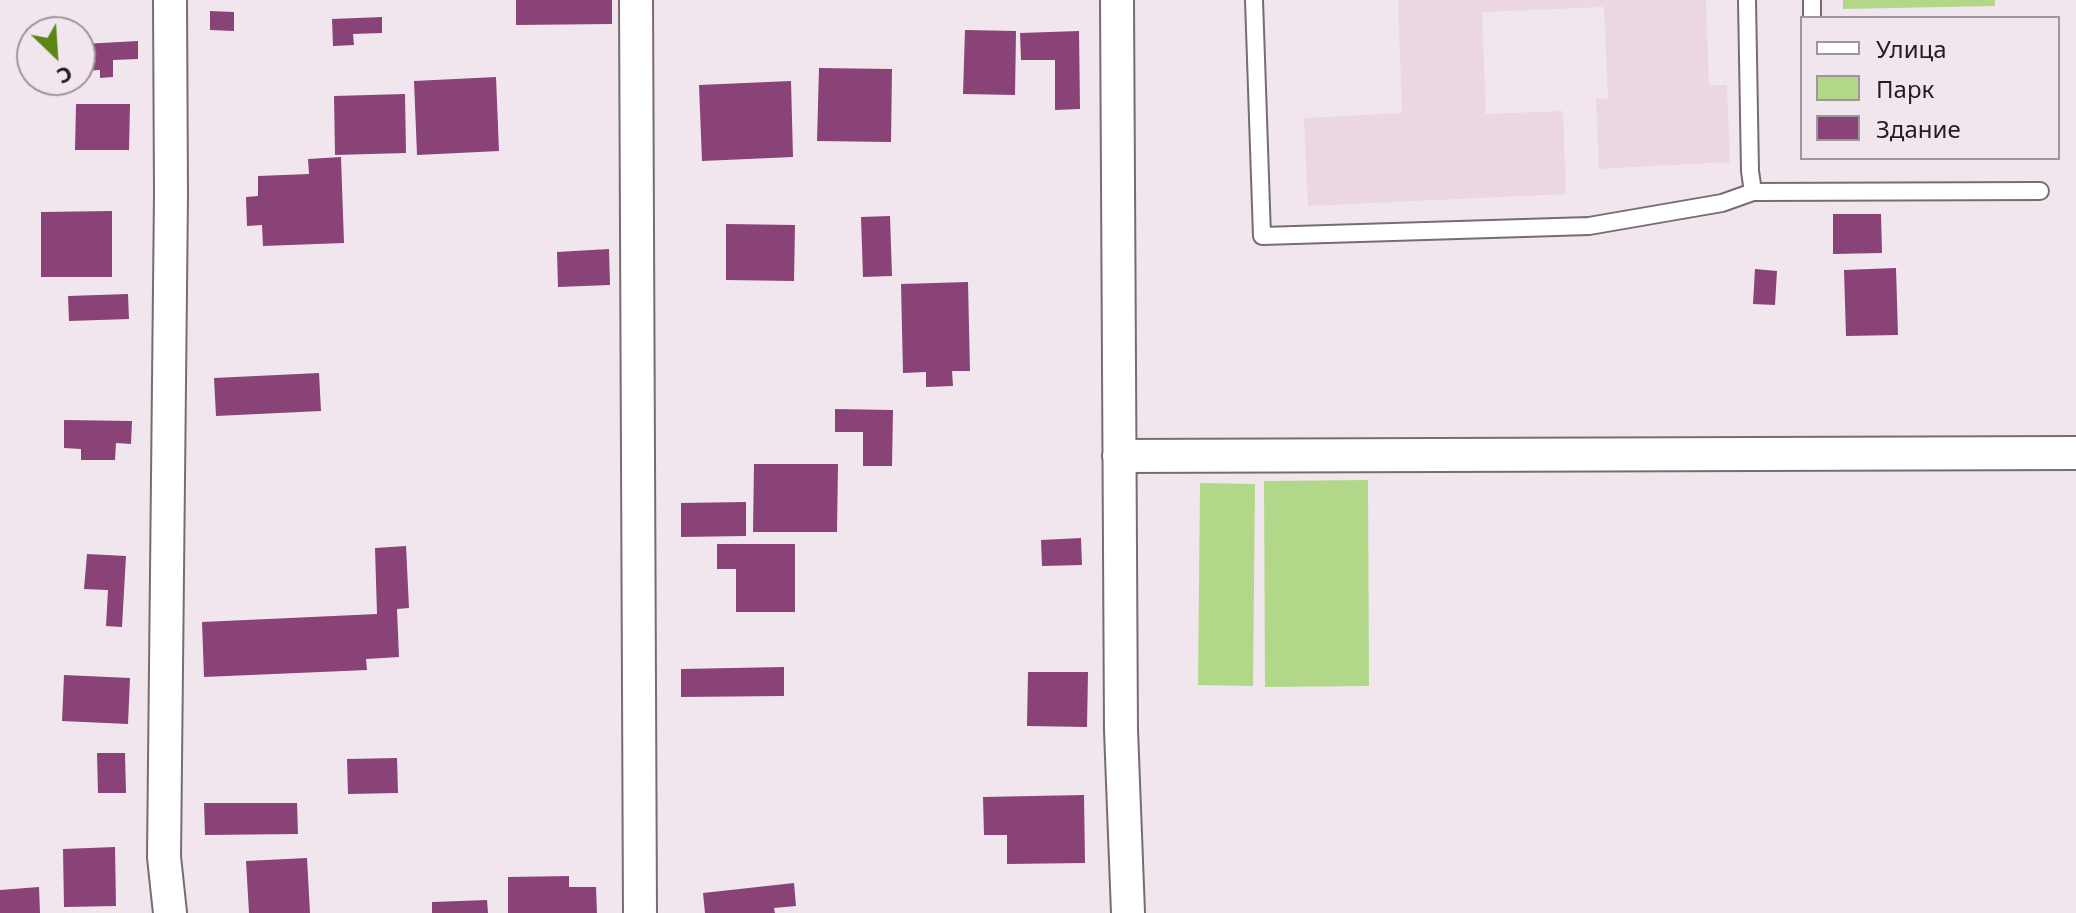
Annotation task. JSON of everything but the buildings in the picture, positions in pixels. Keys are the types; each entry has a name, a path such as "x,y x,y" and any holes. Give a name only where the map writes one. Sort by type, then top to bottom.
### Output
{"street":[{"path":"170,0 171,242 164,857 170,913"},
{"path":"636,0 640,913"},
{"path":"1117,0 1121,730 1128,913"},
{"path":"1119,456 2076,453"}],"lane":[{"path":"1254,0 1262,236 1589,226 1722,203 1753,192 2040,191"},
{"path":"1747,0 1753,192"}],"shaded area":[{"path":"1398,0 1706,0 1709,85 1727,85 1730,162 1599,169 1596,99 1608,98 1604,7 1482,12 1486,114 1563,111 1566,194 1308,206 1304,118 1402,113"}],"green space":[{"path":"1843,0 1995,0 1995,6 1843,9"},
{"path":"1368,480 1369,686 1265,687 1264,481"},
{"path":"1200,483 1255,484 1253,686 1198,685"}]}
